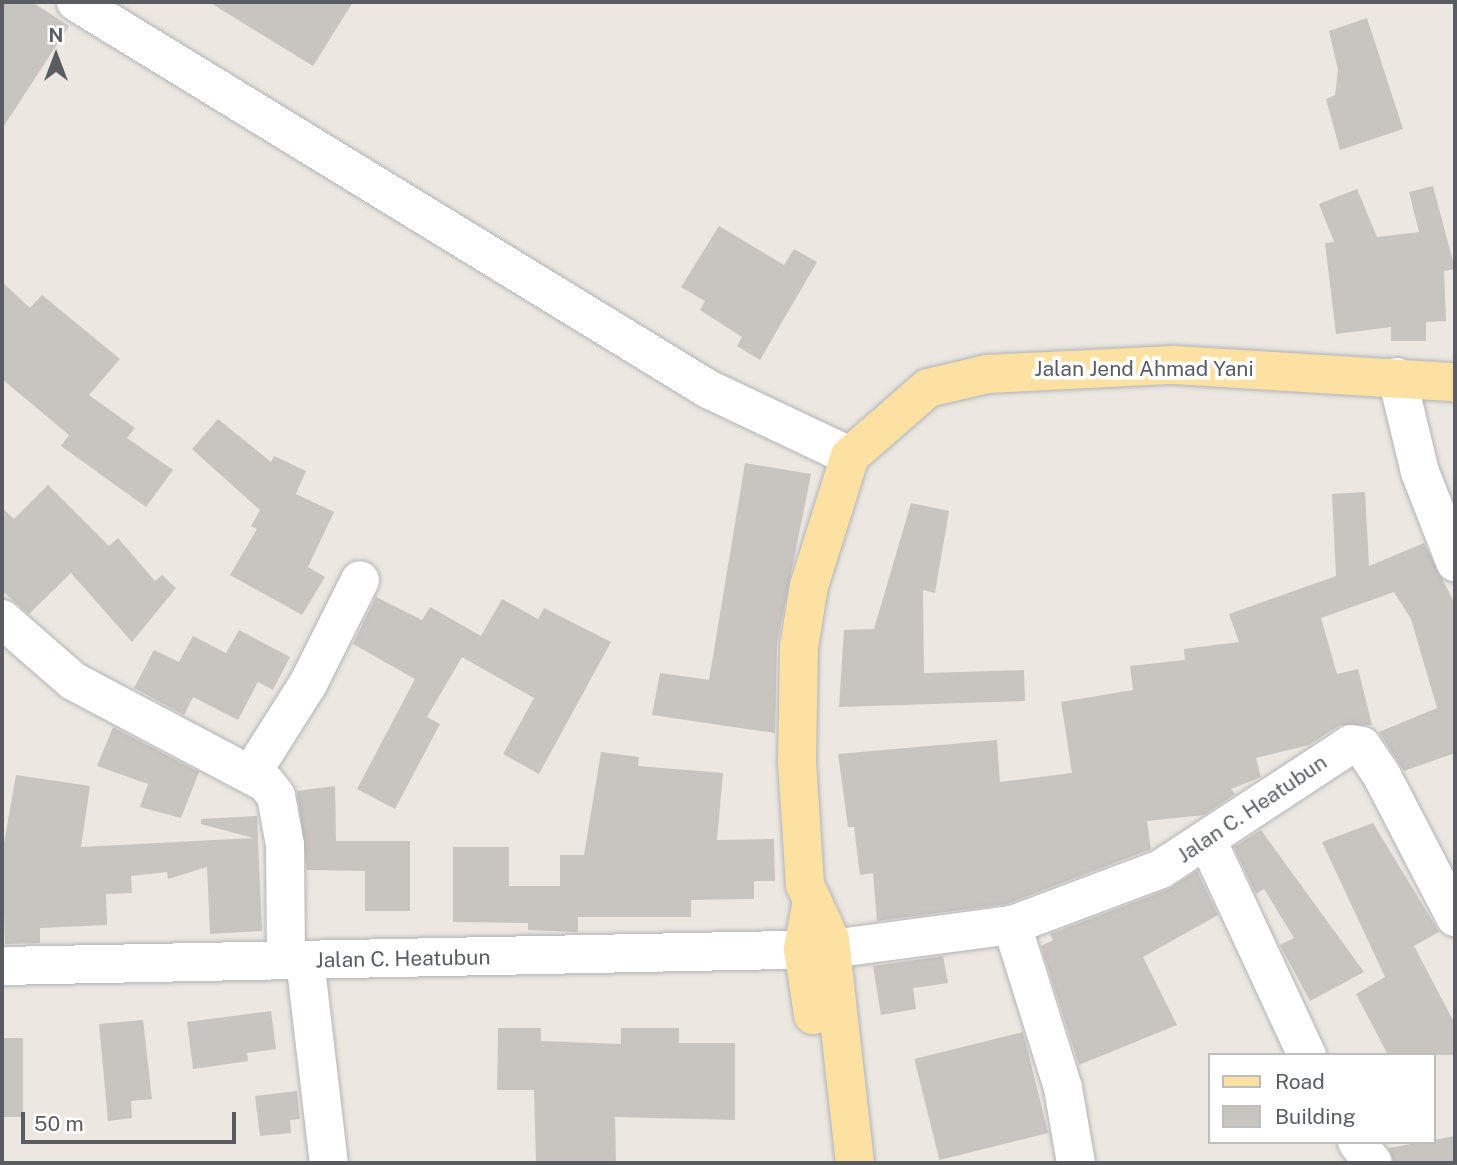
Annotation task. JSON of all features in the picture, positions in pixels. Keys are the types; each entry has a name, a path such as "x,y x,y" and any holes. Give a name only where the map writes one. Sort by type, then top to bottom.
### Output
{"main road":[{"name":"Jalan Jend Ahmad Yani","path":"855,1163 817,949 811,900 805,885 797,762 799,647 825,520 850,456 928,388 988,374 1174,365 1455,382"},
{"name":"Jalan Jend Ahmad Yani","path":"817,949 829,1163"}],"street":[{"path":"76,2 708,389 850,456"},
{"path":"1397,377 1420,472 1455,562"},
{"path":"251,774 308,684 360,580"},
{"path":"8,636 123,712 266,783 282,815 295,960 329,1163"},
{"name":"Jalan C. Heatubun","path":"2,967 817,949 1012,925 1136,881 1208,842 1310,768 1358,744 1382,776 1455,917"},
{"path":"1208,842 1306,1053"},
{"path":"1012,925 1063,1088 1076,1163"}],"building":[{"path":"2,2 32,2 69,26 2,129"},
{"path":"209,2 353,2 313,66"},
{"path":"1367,18 1403,129 1340,150 1326,99 1335,95 1338,70 1329,31"},
{"path":"1433,186 1455,269 1444,271 1446,321 1426,322 1426,341 1391,341 1391,327 1336,334 1325,243 1334,242 1319,204 1357,189 1377,237 1419,232 1409,192"},
{"path":"719,226 784,265 794,249 817,262 760,360 737,346 742,337 700,310 705,301 681,287"},
{"path":"2,282 30,308 42,295 120,359 89,395 135,428 127,438 173,470 146,507 61,446 69,435 2,379"},
{"path":"218,419 271,462 274,456 306,471 296,494 334,512 308,567 325,577 302,615 230,575 257,529 251,526 260,510 192,449"},
{"path":"745,463 811,474 777,644 775,733 652,715 660,673 709,680"},
{"path":"48,485 109,546 118,538 155,581 162,575 176,588 132,642 71,573 29,614 2,591 2,508 14,519"},
{"path":"1365,492 1369,566 1424,543 1455,604 1455,753 1404,771 1379,732 1437,708 1411,619 1394,592 1321,618 1337,674 1358,669 1372,725 1340,725 1309,745 1256,758 1261,777 1231,789 1235,794 1204,815 1147,821 1151,849 1007,904 877,921 873,873 860,875 854,827 848,827 838,754 997,740 1000,782 1072,773 1061,702 1133,690 1130,666 1185,660 1184,649 1239,642 1229,614 1336,576 1332,494"},
{"path":"911,503 949,511 935,593 923,590 924,673 1024,670 1025,701 839,707 844,630 874,629"},
{"path":"376,597 422,620 430,607 481,636 502,599 538,619 544,608 611,642 539,774 503,754 534,698 462,657 427,717 440,724 395,809 357,789 415,679 353,644"},
{"path":"239,630 290,657 273,690 258,682 238,720 193,697 184,715 134,688 154,650 179,662 193,636 226,653"},
{"path":"113,727 199,772 181,818 140,807 148,784 97,766"},
{"path":"601,752 639,757 638,766 723,773 717,840 774,839 775,881 754,881 754,899 691,900 691,917 578,917 578,932 528,930 528,923 453,922 453,847 509,847 509,886 560,886 560,855 584,855"},
{"path":"16,775 90,786 81,847 253,838 201,824 201,819 257,816 262,931 210,934 207,867 168,879 167,872 131,876 132,893 106,894 107,925 40,928 40,943 5,944 2,854"},
{"path":"335,786 336,841 410,841 410,911 365,911 365,871 307,870 297,791"},
{"path":"1373,823 1439,932 1414,946 1455,1024 1455,1055 1387,1053 1356,994 1385,977 1322,842"},
{"path":"1261,830 1364,972 1310,1001 1280,945 1294,938 1264,889 1256,894 1234,847"},
{"path":"1197,871 1218,915 1143,957 1177,1025 1079,1065 1041,946 1053,940 1050,934 1169,889"},
{"path":"943,956 948,983 913,988 916,1009 881,1015 873,966"},
{"path":"271,1011 276,1049 247,1053 248,1061 193,1069 187,1022"},
{"path":"143,1020 152,1099 131,1101 132,1118 108,1121 99,1024"},
{"path":"498,1028 541,1028 541,1041 621,1044 621,1028 679,1028 679,1043 735,1043 735,1120 615,1117 616,1163 536,1163 534,1090 497,1090"},
{"path":"1023,1032 1048,1133 939,1160 914,1059"},
{"path":"2,1038 23,1038 23,1117 2,1117"},
{"path":"297,1091 300,1119 290,1120 291,1133 260,1136 255,1096"},
{"path":"1455,1136 1455,1163 1394,1163 1389,1148 1411,1144 1436,1144 1436,1139"}]}
